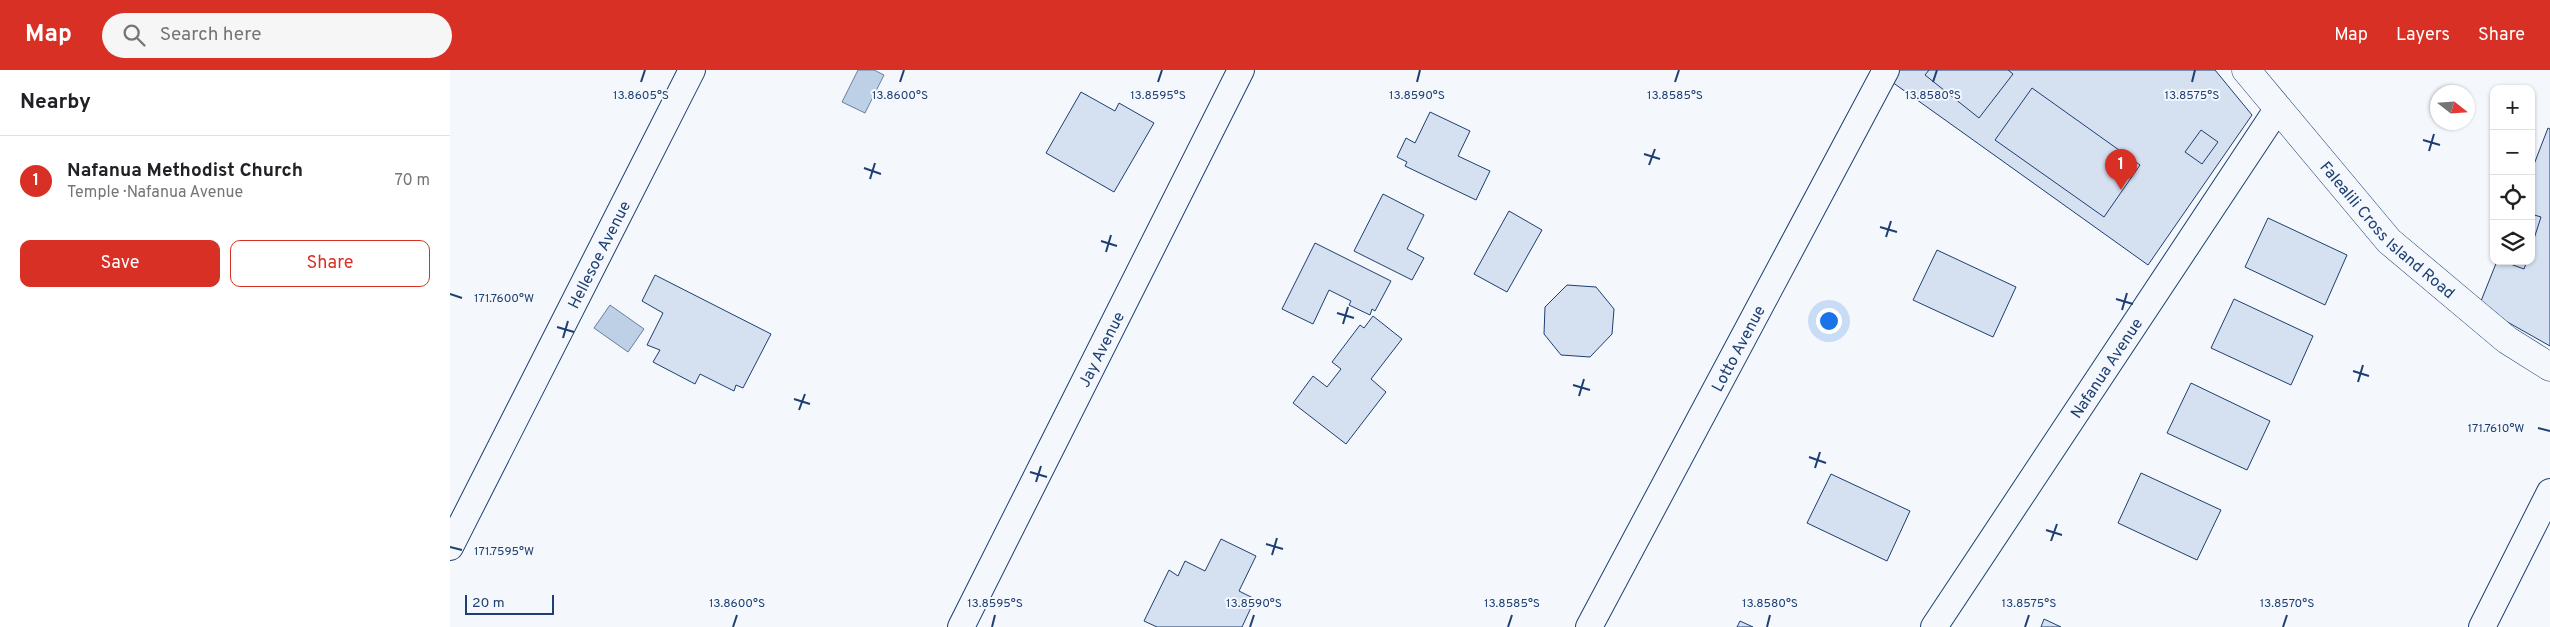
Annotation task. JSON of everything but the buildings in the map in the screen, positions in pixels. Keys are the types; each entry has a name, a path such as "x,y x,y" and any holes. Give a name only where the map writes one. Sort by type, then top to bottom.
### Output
{"main road":[{"name":"Falealili Cross Island Road","path":"2246,70 2389,241 2507,340 2550,367"}],"street":[{"name":"Hellesoe Avenue","path":"450,547 692,70"},
{"name":"Jay Avenue","path":"962,627 1241,70"},
{"name":"Lotto Avenue","path":"1589,627 1886,70"},
{"name":"Nafanua Avenue","path":"1934,627 2278,108"},
{"path":"2482,627 2550,492"}],"water":[{"path":"858,70 874,70 884,75 865,113 842,102"},
{"path":"610,305 644,329 628,352 594,328"}],"place":[{"name":"Nafanua Methodist Church","path":"2121,190"}]}
